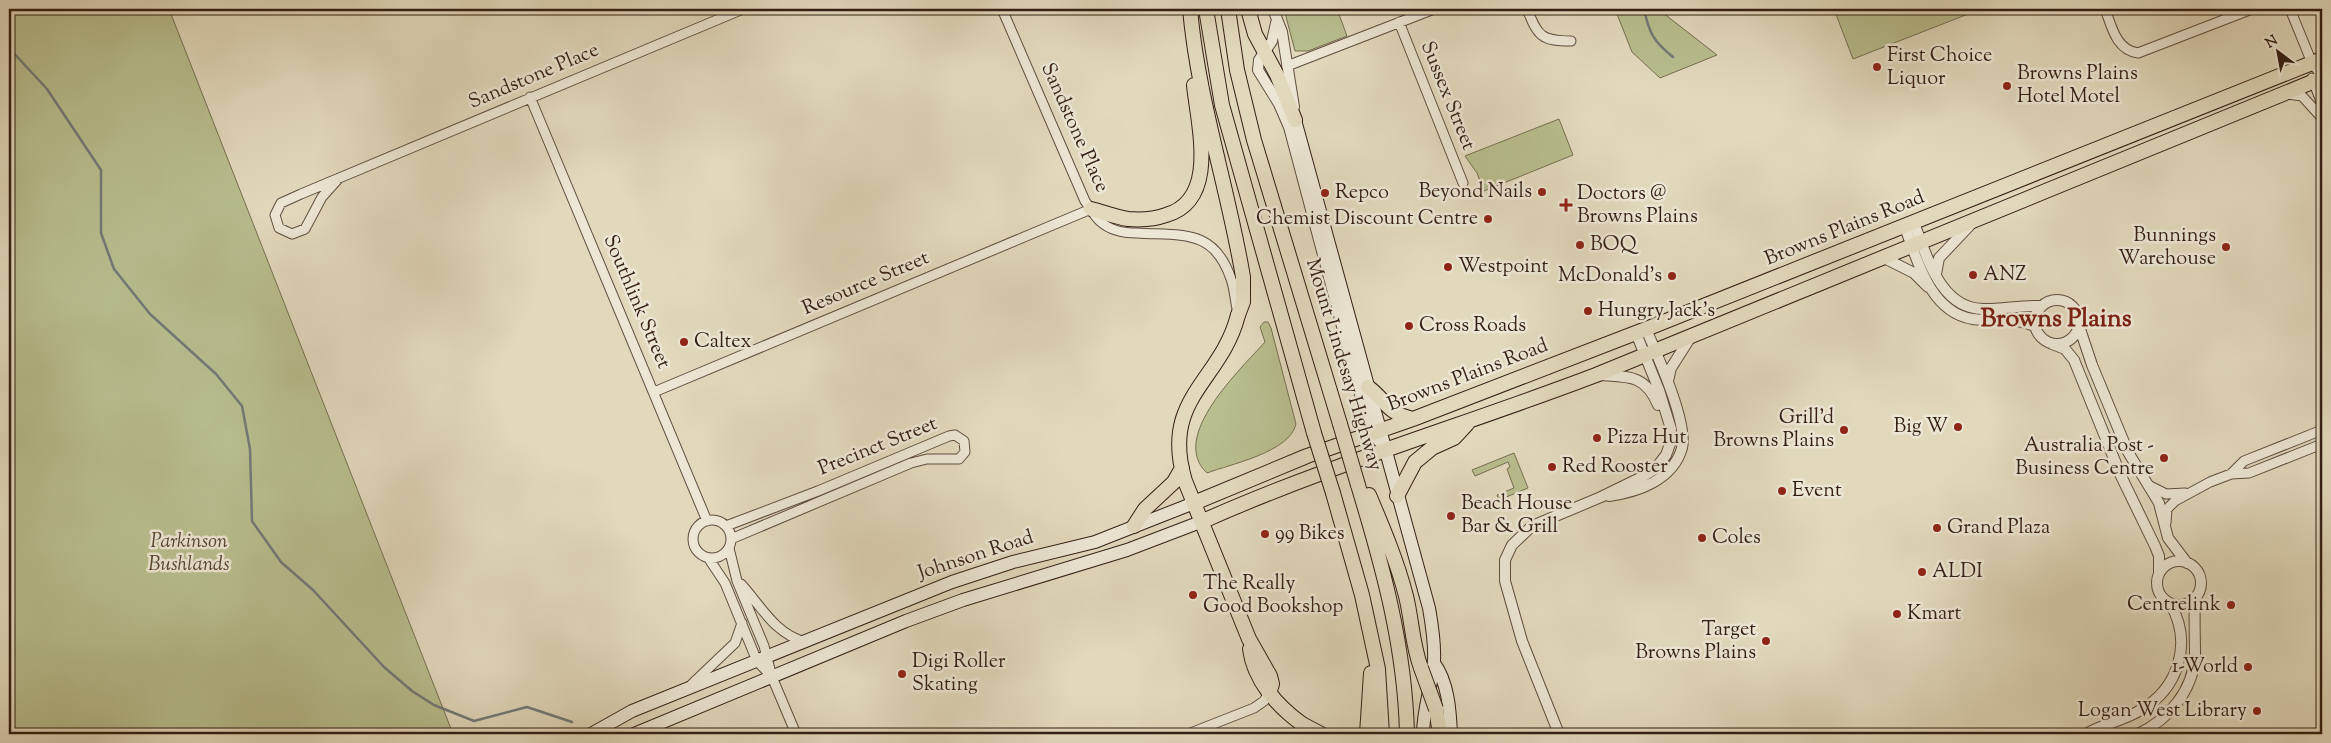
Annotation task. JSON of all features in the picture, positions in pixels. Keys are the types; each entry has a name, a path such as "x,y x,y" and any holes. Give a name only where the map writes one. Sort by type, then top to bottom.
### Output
{"main road":[{"path":"1190,9 1193,39 1244,277 1243,302 1226,350 1194,393 1186,410 1179,444 1182,468 1194,503 1203,521 1249,639 1251,660 1270,693 1284,710 1306,729 1321,734"},
{"path":"1206,9 1222,105 1314,433 1362,595 1378,669 1382,734"},
{"name":"Mount Lindesay Highway","path":"1228,9 1237,70 1254,140 1386,580 1398,636 1405,692 1407,734"},
{"path":"1248,9 1254,34 1264,51 1295,120"},
{"path":"1091,209 1130,219 1151,218 1170,214 1191,200 1199,186 1201,170 1192,59 1193,39"},
{"name":"Browns Plains Road","path":"1376,432 1641,331 1910,225 2317,61"},
{"name":"Browns Plains Road","path":"1384,449 1470,422 1596,374 1917,245 2319,79"},
{"name":"Mount Lindesay Highway","path":"1295,120 1368,387 1376,432 1384,449 1429,608 1433,630 1428,665 1423,734"},
{"path":"1368,387 1378,394 1390,411 1413,419"},
{"path":"1397,496 1415,462 1432,448 1454,438 1470,422"},
{"name":"Johnson Road","path":"591,734 632,711 952,582 1013,562 1095,542 1307,456 1376,432"},
{"name":"Johnson Road","path":"634,734 906,621 988,592 1127,550 1384,449"},
{"path":"1134,526 1145,509 1174,482 1182,468"},
{"path":"1358,485 1368,491 1393,556 1406,597 1415,649 1428,665 1440,671 1451,734"},
{"path":"1367,734 1373,652"},
{"path":"1428,665 1440,734"}],"street":[{"name":"Sandstone Place","path":"339,178 322,197 305,229 292,234 279,228 275,215 281,203 339,178 530,97 743,9"},
{"name":"Sandstone Place","path":"1002,9 1081,195 1101,222 1121,232 1181,234 1207,243 1226,267 1232,281 1238,315"},
{"name":"Mount Lindesay Highway","path":"1273,9 1276,23 1282,32 1295,120"},
{"path":"1287,66 1434,9"},
{"path":"1527,9 1535,29 1542,37 1552,41 1571,41"},
{"path":"2105,9 2118,41 2128,52 2138,53 2252,9"},
{"path":"2290,9 2317,61 2322,104"},
{"name":"Sussex Street","path":"1399,22 1463,183"},
{"name":"Mount Lindesay Highway","path":"1276,23 1272,41 1259,60 1258,70 1279,104 1288,127 1376,432"},
{"path":"2284,94 2302,96 2322,118"},
{"name":"Southlink Street","path":"530,97 707,521"},
{"name":"Resource Street","path":"654,392 1091,209"},
{"path":"1936,275 1936,264 1939,258 1973,222"},
{"path":"1910,225 1932,291"},
{"path":"1917,245 1945,291 1954,299 1972,308 2042,306 2054,301 2066,303 2075,311 2092,365 2128,452 2159,503 2172,544 2187,563 2197,571 2200,577 2200,584 2195,598 2193,625 2195,655 2186,688 2168,714 2154,726 2138,734"},
{"path":"1884,258 1914,273 1942,304 1966,317 1973,319 2010,319 2035,326"},
{"path":"2042,306 2036,315 2035,326 2042,339 2065,349 2074,360 2121,476 2157,551 2159,572 2156,584 2158,591 2170,603 2182,632 2180,656 2174,678 2164,692 2151,704 2137,712 2086,734"},
{"path":"2052,344 2070,340 2077,329 2078,323"},
{"path":"1601,497 1632,493 1658,480 1673,466 1682,447 1681,427 1668,384 1650,352 1641,331"},
{"path":"1668,384 1671,368 1693,334"},
{"path":"1559,734 1522,641 1505,581 1505,560 1512,544 1532,526 1601,497 1656,469 1670,444 1671,429 1650,352"},
{"path":"1596,374 1630,377 1640,380 1650,389 1660,410 1666,415"},
{"path":"2231,474 2244,461 2322,430"},
{"name":"Precinct Street","path":"726,526 948,436 955,436 964,441 966,449 959,459 928,459 910,463 773,522 731,543"},
{"path":"2166,528 2167,509 2190,492 2231,474 2249,473 2322,444"},
{"path":"2148,486 2166,494 2190,492"},
{"path":"769,510 773,522"},
{"path":"763,658 737,580 731,543 726,526 716,521 707,521 696,528 693,539 696,550 709,558 725,583 742,623 772,677 796,734"},
{"path":"709,558 721,556 731,543"},
{"path":"2159,572 2163,567 2174,562 2187,563"},
{"path":"737,580 775,626 793,638 805,642"},
{"path":"2170,603 2184,604 2195,598"},
{"path":"686,690 735,643 742,623"},
{"path":"1188,734 1254,708 1264,701 1270,693"}],"green space":[{"name":"Parkinson Bushlands","path":"9,9 169,9 453,734 9,734"},
{"path":"1284,9 1337,9 1347,36 1308,51 1295,51"},
{"path":"1615,9 1658,9 1717,55 1660,78 1632,52"},
{"path":"1834,9 1981,9 1853,59"},
{"path":"1559,119 1573,155 1484,191 1477,173 1465,156"},
{"path":"1264,322 1268,322 1271,328 1296,424 1291,434 1272,449 1258,456 1207,473 1197,458 1196,441 1202,423 1212,404 1226,386 1265,342 1260,327"},
{"path":"1514,453 1528,488 1499,500 1497,495 1514,488 1507,469 1510,467 1508,462 1475,476 1472,470"}],"waterway":[{"path":"1644,9 1653,36 1661,47 1673,57"},
{"path":"9,48 47,89 101,170 101,233 114,269 150,314 216,374 242,406 250,449 252,521 281,562 313,590 384,667 412,691 434,705 474,721 527,707 572,722"}],"place":[{"name":"First Choice Liquor","path":"1877,67"},
{"name":"Browns Plains Hotel Motel","path":"2007,86"},
{"name":"Beyond Nails","path":"1542,192"},
{"name":"Repco","path":"1325,193"},
{"name":"Doctors @ Browns Plains","path":"1566,205"},
{"name":"Chemist Discount Centre","path":"1488,219"},
{"name":"BOQ","path":"1580,245"},
{"name":"Bunnings Warehouse","path":"2226,247"},
{"name":"Westpoint","path":"1448,267"},
{"name":"ANZ","path":"1973,275"},
{"name":"McDonald's","path":"1672,276"},
{"name":"Hungry Jack's","path":"1588,311"},
{"name":"Cross Roads","path":"1409,326"},
{"name":"Caltex","path":"684,342"},
{"name":"Big W","path":"1958,427"},
{"name":"Grill'd Browns Plains","path":"1844,430"},
{"name":"Pizza Hut","path":"1597,438"},
{"name":"Australia Post - Business Centre","path":"2164,458"},
{"name":"Red Rooster","path":"1552,467"},
{"name":"Event","path":"1782,491"},
{"name":"Beach House Bar & Grill","path":"1451,516"},
{"name":"Grand Plaza","path":"1937,528"},
{"name":"99 Bikes","path":"1265,534"},
{"name":"Coles","path":"1702,538"},
{"name":"ALDI","path":"1922,572"},
{"name":"The Really Good Bookshop","path":"1193,595"},
{"name":"Centrelink","path":"2231,605"},
{"name":"Kmart","path":"1897,614"},
{"name":"Target Browns Plains","path":"1766,641"},
{"name":"1-World","path":"2248,667"},
{"name":"Digi Roller Skating","path":"902,674"},
{"name":"Logan West Library","path":"2257,711"}],"district":[{"name":"Browns Plains","path":"2056,320"}]}
